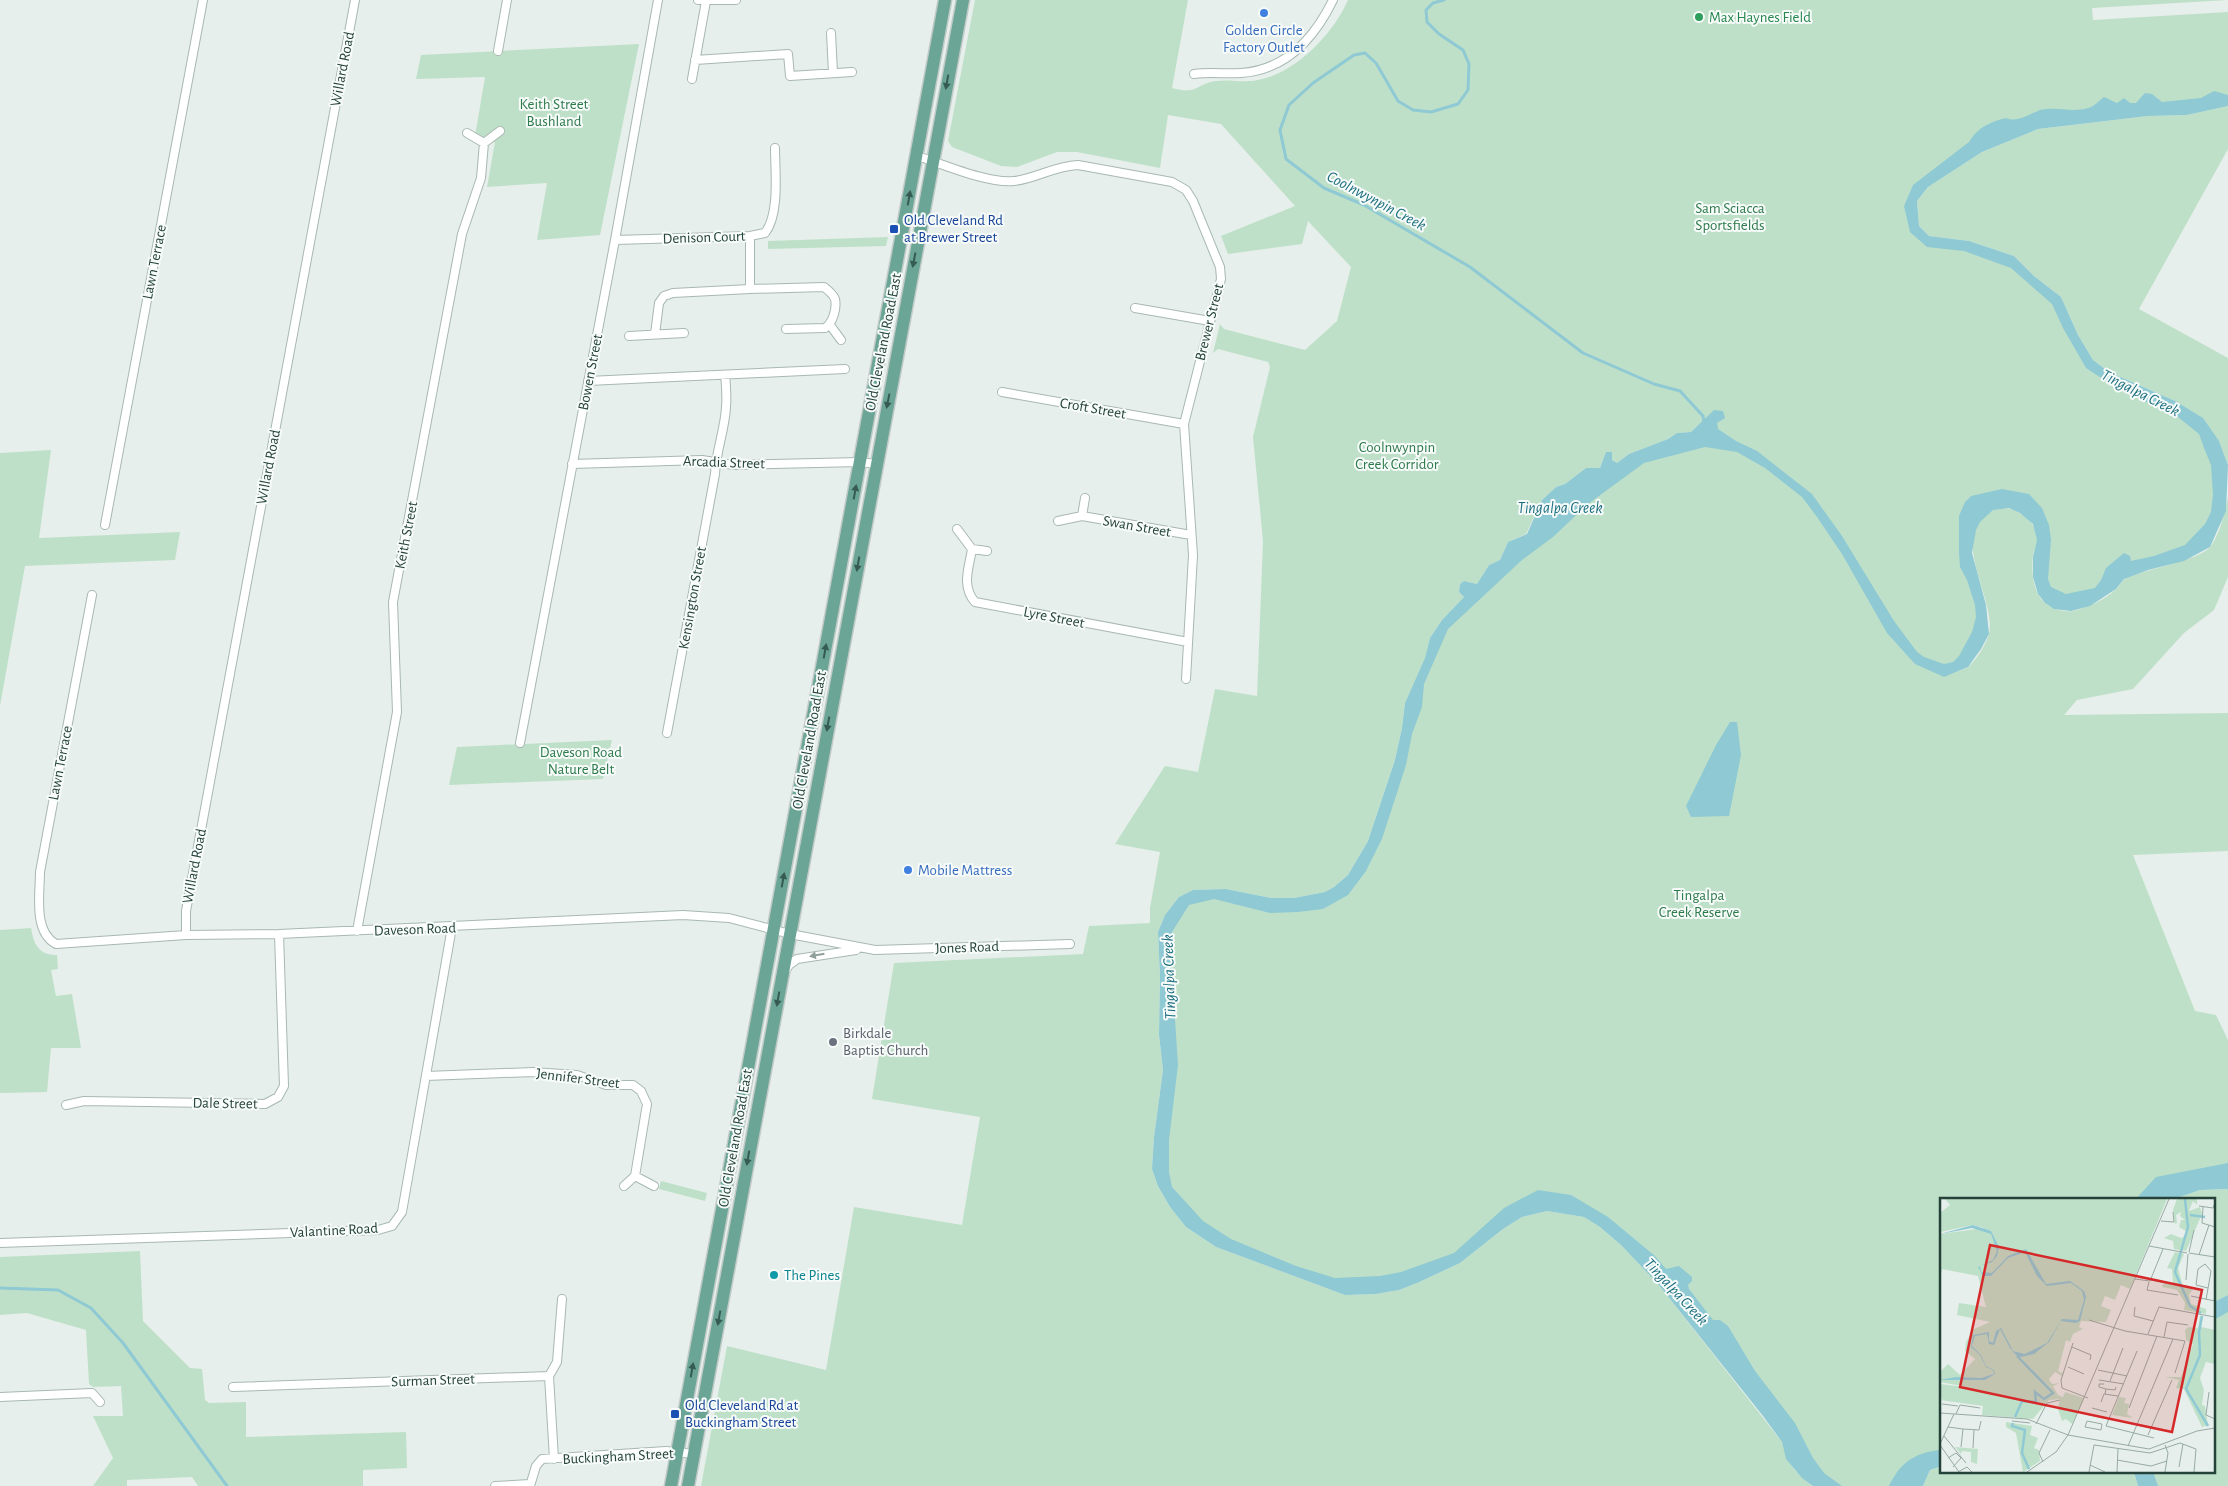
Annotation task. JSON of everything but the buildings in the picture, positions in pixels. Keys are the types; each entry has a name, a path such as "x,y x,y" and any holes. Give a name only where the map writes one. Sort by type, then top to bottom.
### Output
{"main road":[{"name":"Old Cleveland Road East","path":"671,1486 945,0"},
{"name":"Old Cleveland Road East","path":"688,1486 963,0"}],"street":[{"name":"Lawn Terrace","path":"105,525 203,0"},
{"name":"Willard Road","path":"186,935 188,901 355,0"},
{"path":"498,51 507,0"},
{"name":"Bowen Street","path":"520,743 615,240 658,0"},
{"path":"692,79 696,60 702,1 736,0"},
{"path":"1194,74 1264,70 1282,62 1303,46 1319,25 1333,0"},
{"path":"831,33 833,73"},
{"path":"696,60 788,54 790,76 852,72"},
{"path":"467,133 484,143 500,131"},
{"name":"Keith Street","path":"357,931 397,712 394,602 462,234 481,178 484,143"},
{"name":"Denison Court","path":"615,240 750,236 765,233 772,219 774,209 775,148"},
{"name":"Brewer Street","path":"916,156 995,180 1015,181 1063,166 1078,165 1172,182 1186,190 1193,201 1220,267 1221,279 1184,424 1193,554 1186,679"},
{"path":"750,236 750,289"},
{"path":"655,334 659,303 664,296 673,293 824,287 829,290 835,299 830,325 825,328 786,329"},
{"path":"1135,308 1210,320"},
{"path":"830,325 842,340"},
{"path":"629,336 684,332"},
{"path":"588,381 845,369"},
{"name":"Kensington Street","path":"667,733 724,420 725,374"},
{"name":"Croft Street","path":"1002,392 1184,424"},
{"name":"Arcadia Street","path":"572,464 702,460 734,465 860,462 876,464"},
{"name":"Swan Street","path":"1082,516 1085,498"},
{"name":"Swan Street","path":"1058,521 1082,516 1191,536"},
{"path":"957,529 972,549 987,551"},
{"name":"Lyre Street","path":"972,549 966,581 969,595 975,602 1188,642"},
{"name":"Lawn Terrace","path":"44,932 40,918 40,872 92,595"},
{"name":"Daveson Road","path":"44,932 48,940 56,944 186,935 357,931 683,915 729,918 774,928 790,934"},
{"name":"Valantine Road","path":"0,1243 378,1230 392,1226 402,1212 452,927"},
{"name":"Dale Street","path":"66,1105 84,1101 265,1104 278,1097 284,1086 279,934"},
{"name":"Jones Road","path":"790,934 875,950 1070,944"},
{"name":"Jones Road","path":"782,978 789,965 797,959 863,949"},
{"name":"Jennifer Street","path":"426,1076 533,1072 577,1075 606,1085 633,1085 641,1091 647,1104 635,1176"},
{"path":"624,1186 635,1176 654,1186"},
{"path":"554,1458 549,1376 557,1362 562,1299"},
{"name":"Surman Street","path":"233,1387 549,1376"},
{"path":"0,1397 92,1393 100,1402"},
{"name":"Buckingham Street","path":"530,1485 536,1466 542,1459 666,1450 694,1454"},
{"path":"496,1486 530,1485"}],"green space":[{"path":"975,0 1188,0 1172,88 1192,90 1209,82 1258,80 1286,69 1299,61 1323,38 1333,26 1348,0 2228,0 2092,8 2093,20 2228,12 2228,100 2083,113 2035,120 1973,146 1924,181 1911,201 1914,228 1928,242 1967,245 2012,262 2028,279 2056,297 2086,361 2103,375 2179,409 2204,434 2213,460 2217,487 2214,520 2199,543 2167,558 2130,566 2093,594 2064,601 2047,594 2043,581 2046,533 2034,514 2015,503 1990,502 1972,516 1966,536 1982,628 1961,665 1944,671 1948,675 1964,669 1972,663 1981,651 1989,634 1990,620 1976,568 1973,535 1979,521 1992,510 2001,508 2012,509 2019,512 2031,523 2037,536 2032,568 2037,593 2050,606 2072,611 2090,606 2101,600 2112,593 2126,578 2183,561 2204,552 2210,547 2219,530 2228,497 2228,577 2214,610 2184,633 2133,689 2077,700 2064,715 2228,713 2228,851 2133,855 2195,1011 2216,1015 2228,1040 2228,1181 2195,1184 2160,1198 1940,1198 1940,1459 1913,1471 1901,1486 1832,1486 1816,1475 1719,1337 1654,1262 1592,1215 1563,1206 1534,1204 1506,1213 1458,1259 1431,1268 1404,1283 1378,1289 1332,1284 1214,1237 1185,1210 1163,1178 1163,1138 1172,1068 1165,929 1184,901 1212,894 1278,906 1324,900 1350,881 1373,845 1397,768 1406,725 1420,682 1441,629 1503,563 1589,484 1641,456 1701,441 1703,421 1691,432 1677,433 1668,439 1629,454 1617,463 1612,460 1612,452 1606,452 1600,468 1586,468 1565,484 1556,487 1542,500 1526,534 1508,542 1500,560 1489,565 1477,584 1464,581 1460,584 1459,592 1464,597 1442,620 1430,638 1425,659 1405,703 1395,760 1368,841 1348,875 1325,892 1294,898 1271,898 1226,889 1193,890 1179,897 1165,915 1158,932 1160,976 1159,1035 1163,1070 1154,1137 1152,1169 1158,1186 1170,1207 1186,1227 1216,1247 1345,1295 1376,1294 1399,1290 1417,1283 1460,1263 1503,1229 1522,1217 1547,1211 1584,1217 1600,1227 1621,1245 1658,1284 1782,1442 1786,1456 1793,1467 1801,1477 1813,1486 701,1486 727,1346 826,1370 854,1207 962,1225 980,1117 872,1099 894,963 1083,954 1089,926 1150,923 1150,908 1160,852 1115,844 1165,766 1198,772 1215,689 1257,696 1263,541 1253,437 1270,367 1268,362 1218,349 1213,353 1220,324 1224,329 1305,350 1337,321 1351,267 1308,221 1302,244 1228,254 1221,236 1295,206 1221,124 1168,115 1160,168 1077,152 1057,152 1017,167 1001,166 952,147 948,141"},
{"name":"Keith Street Bushland","path":"639,44 600,235 537,240 547,183 487,187 495,142 474,142 485,77 416,79 421,55"},
{"path":"2228,106 2228,149 2139,309 2228,358 2228,465 2219,441 2175,401 2109,372 2093,360 2078,335 2061,297 2034,276 2014,256 1969,241 1929,236 1919,226 1917,201 1928,187 1982,152 2038,129 2148,116 2187,115"},
{"path":"888,237 886,246 768,249 768,241"},
{"path":"51,450 39,538 180,532 175,560 25,566 0,706 0,453"},
{"name":"Daveson Road Nature Belt","path":"612,740 603,779 449,785 457,747"},
{"path":"31,928 38,948 51,955 57,955 58,969 51,970 56,996 72,994 81,1048 51,1048 47,1092 0,1093 0,930"},
{"path":"661,1181 707,1193 705,1201 659,1189"},
{"path":"2228,1189 2228,1295 2216,1301 2216,1198 2177,1198 2200,1190"},
{"path":"140,1251 143,1321 190,1368 202,1369 205,1400 209,1403 246,1402 246,1437 406,1432 407,1468 363,1470 363,1486 198,1486 192,1477 127,1480 127,1486 93,1486 113,1458 93,1416 123,1416 121,1386 93,1387 89,1384 86,1330 27,1313 0,1315 0,1257"},
{"path":"2228,1306 2228,1486 2151,1486 2146,1474 2216,1474 2216,1313"},
{"path":"1940,1467 1940,1474 2135,1474 2138,1486 1923,1486 1930,1470"}],"water":[{"name":"Tingalpa Creek","path":"2214,91 2228,95 2228,106 2187,115 2148,116 2038,129 1982,152 1928,187 1917,201 1919,226 1929,236 1969,241 2014,256 2034,276 2061,297 2078,335 2093,360 2109,372 2175,401 2203,418 2219,441 2228,465 2226,511 2210,547 2184,561 2148,570 2124,579 2116,589 2090,606 2071,611 2054,609 2045,603 2038,594 2033,577 2033,557 2037,540 2033,524 2020,513 2009,508 1993,510 1980,522 1976,530 1972,553 1986,605 1989,634 1968,667 1944,677 1915,664 1887,633 1842,554 1817,517 1802,497 1765,468 1737,452 1705,447 1644,463 1588,504 1553,537 1522,560 1448,629 1424,684 1422,707 1412,734 1406,765 1382,839 1366,871 1348,895 1323,909 1270,913 1214,899 1189,905 1172,932 1171,958 1178,1065 1169,1140 1169,1172 1172,1187 1203,1221 1231,1239 1296,1266 1335,1278 1380,1276 1401,1272 1454,1253 1504,1208 1538,1190 1571,1195 1608,1217 1655,1256 1666,1269 1679,1266 1692,1277 1692,1281 1688,1285 1689,1289 1713,1320 1720,1320 1728,1326 1755,1371 1795,1423 1813,1458 1824,1473 1842,1486 1813,1486 1802,1478 1786,1459 1782,1442 1763,1416 1658,1284 1621,1245 1600,1227 1584,1217 1547,1211 1522,1217 1503,1229 1460,1263 1417,1283 1399,1290 1376,1294 1345,1295 1216,1247 1186,1227 1170,1207 1158,1186 1152,1169 1154,1137 1163,1070 1159,1035 1160,976 1158,932 1165,915 1179,897 1193,890 1226,889 1271,898 1294,898 1325,892 1348,875 1368,841 1395,760 1405,703 1425,658 1430,638 1442,620 1464,597 1459,592 1460,584 1464,581 1477,584 1489,565 1500,560 1508,542 1527,534 1542,500 1556,487 1565,484 1586,468 1600,468 1606,452 1612,452 1612,460 1617,463 1629,454 1668,439 1677,433 1691,432 1714,410 1723,411 1725,418 1717,423 1718,429 1736,441 1757,451 1812,494 1842,536 1894,621 1917,652 1924,657 1944,664 1953,662 1959,656 1972,632 1976,617 1975,605 1967,580 1960,567 1959,552 1959,516 1965,502 1971,496 2002,489 2029,494 2042,508 2049,525 2051,540 2048,579 2051,587 2066,594 2095,588 2106,568 2124,553 2130,556 2131,561 2154,556 2185,545 2205,524 2211,512 2213,494 2211,465 2199,434 2178,417 2117,388 2086,368 2063,328 2052,304 2011,268 1964,251 1927,247 1910,232 1904,206 1913,185 1969,142 1980,129 1995,121 2006,118 2019,119 2046,109 2076,110 2088,108 2104,97 2117,103 2124,98 2130,103 2136,103 2145,93 2152,94 2162,102 2201,98"},
{"path":"1730,722 1737,722 1741,755 1729,816 1691,817 1686,806 1716,745"},
{"path":"2228,1163 2228,1189 2200,1190 2177,1198 2137,1198 2156,1177"},
{"path":"2228,1295 2228,1312 2216,1319 2216,1301"},
{"path":"1940,1449 1940,1467 1930,1470 1923,1486 1889,1486 1898,1471 1909,1460 1930,1451"},
{"path":"2135,1474 2154,1474 2158,1486 2138,1486"}],"waterway":[{"name":"Coolnwynpin Creek","path":"1444,0 1433,3 1426,10 1427,22 1439,34 1463,50 1469,64 1468,90 1458,104 1431,112 1413,110 1398,101 1376,63 1365,53 1354,55 1313,83 1289,105 1280,130 1286,159 1324,188 1364,205 1470,267 1583,353 1654,384 1680,391 1703,416 1704,423"},
{"path":"0,1288 58,1290 91,1308 123,1343 227,1486"}],"place":[{"name":"Golden Circle Factory Outlet","path":"1264,13"},
{"name":"Max Haynes Field","path":"1699,17"},
{"name":"Old Cleveland Rd at Brewer Street","path":"894,229"},
{"name":"Mobile Mattress","path":"908,870"},
{"name":"Birkdale Baptist Church","path":"833,1042"},
{"name":"The Pines","path":"774,1275"},
{"name":"Old Cleveland Rd at Buckingham Street","path":"675,1414"}],"park label":[{"name":"Sam Sciacca Sportsfields","path":"1730,216"},
{"name":"Coolnwynpin Creek Corridor","path":"1397,456"},
{"name":"Tingalpa Creek Reserve","path":"1699,904"}]}
